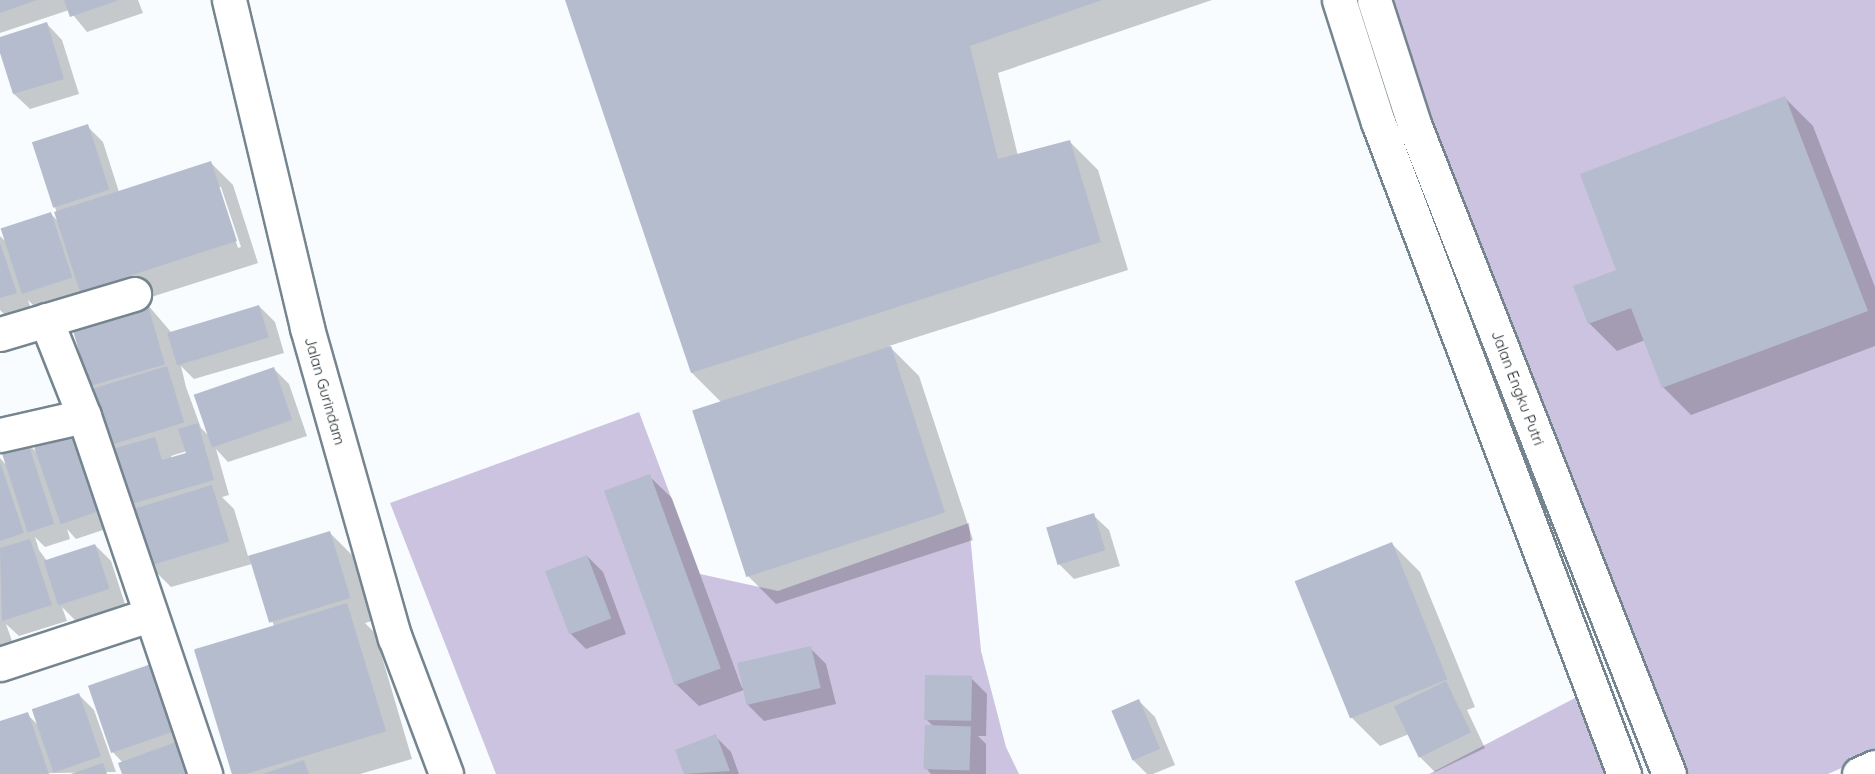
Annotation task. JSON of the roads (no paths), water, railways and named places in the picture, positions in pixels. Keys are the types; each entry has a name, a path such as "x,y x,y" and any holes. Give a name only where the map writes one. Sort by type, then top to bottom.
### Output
{"street":[{"name":"Jalan Gurindam","path":"229,0 310,339 395,638 446,774"},
{"path":"1339,0 1378,122 1624,774"},
{"name":"Jalan Engku Putri","path":"1374,0 1414,124 1670,774"},
{"path":"0,334 134,294"},
{"path":"46,320 84,416 149,615 205,774"},
{"path":"0,435 84,416"},
{"path":"0,664 149,615"},
{"path":"1859,774 1875,767"}]}
